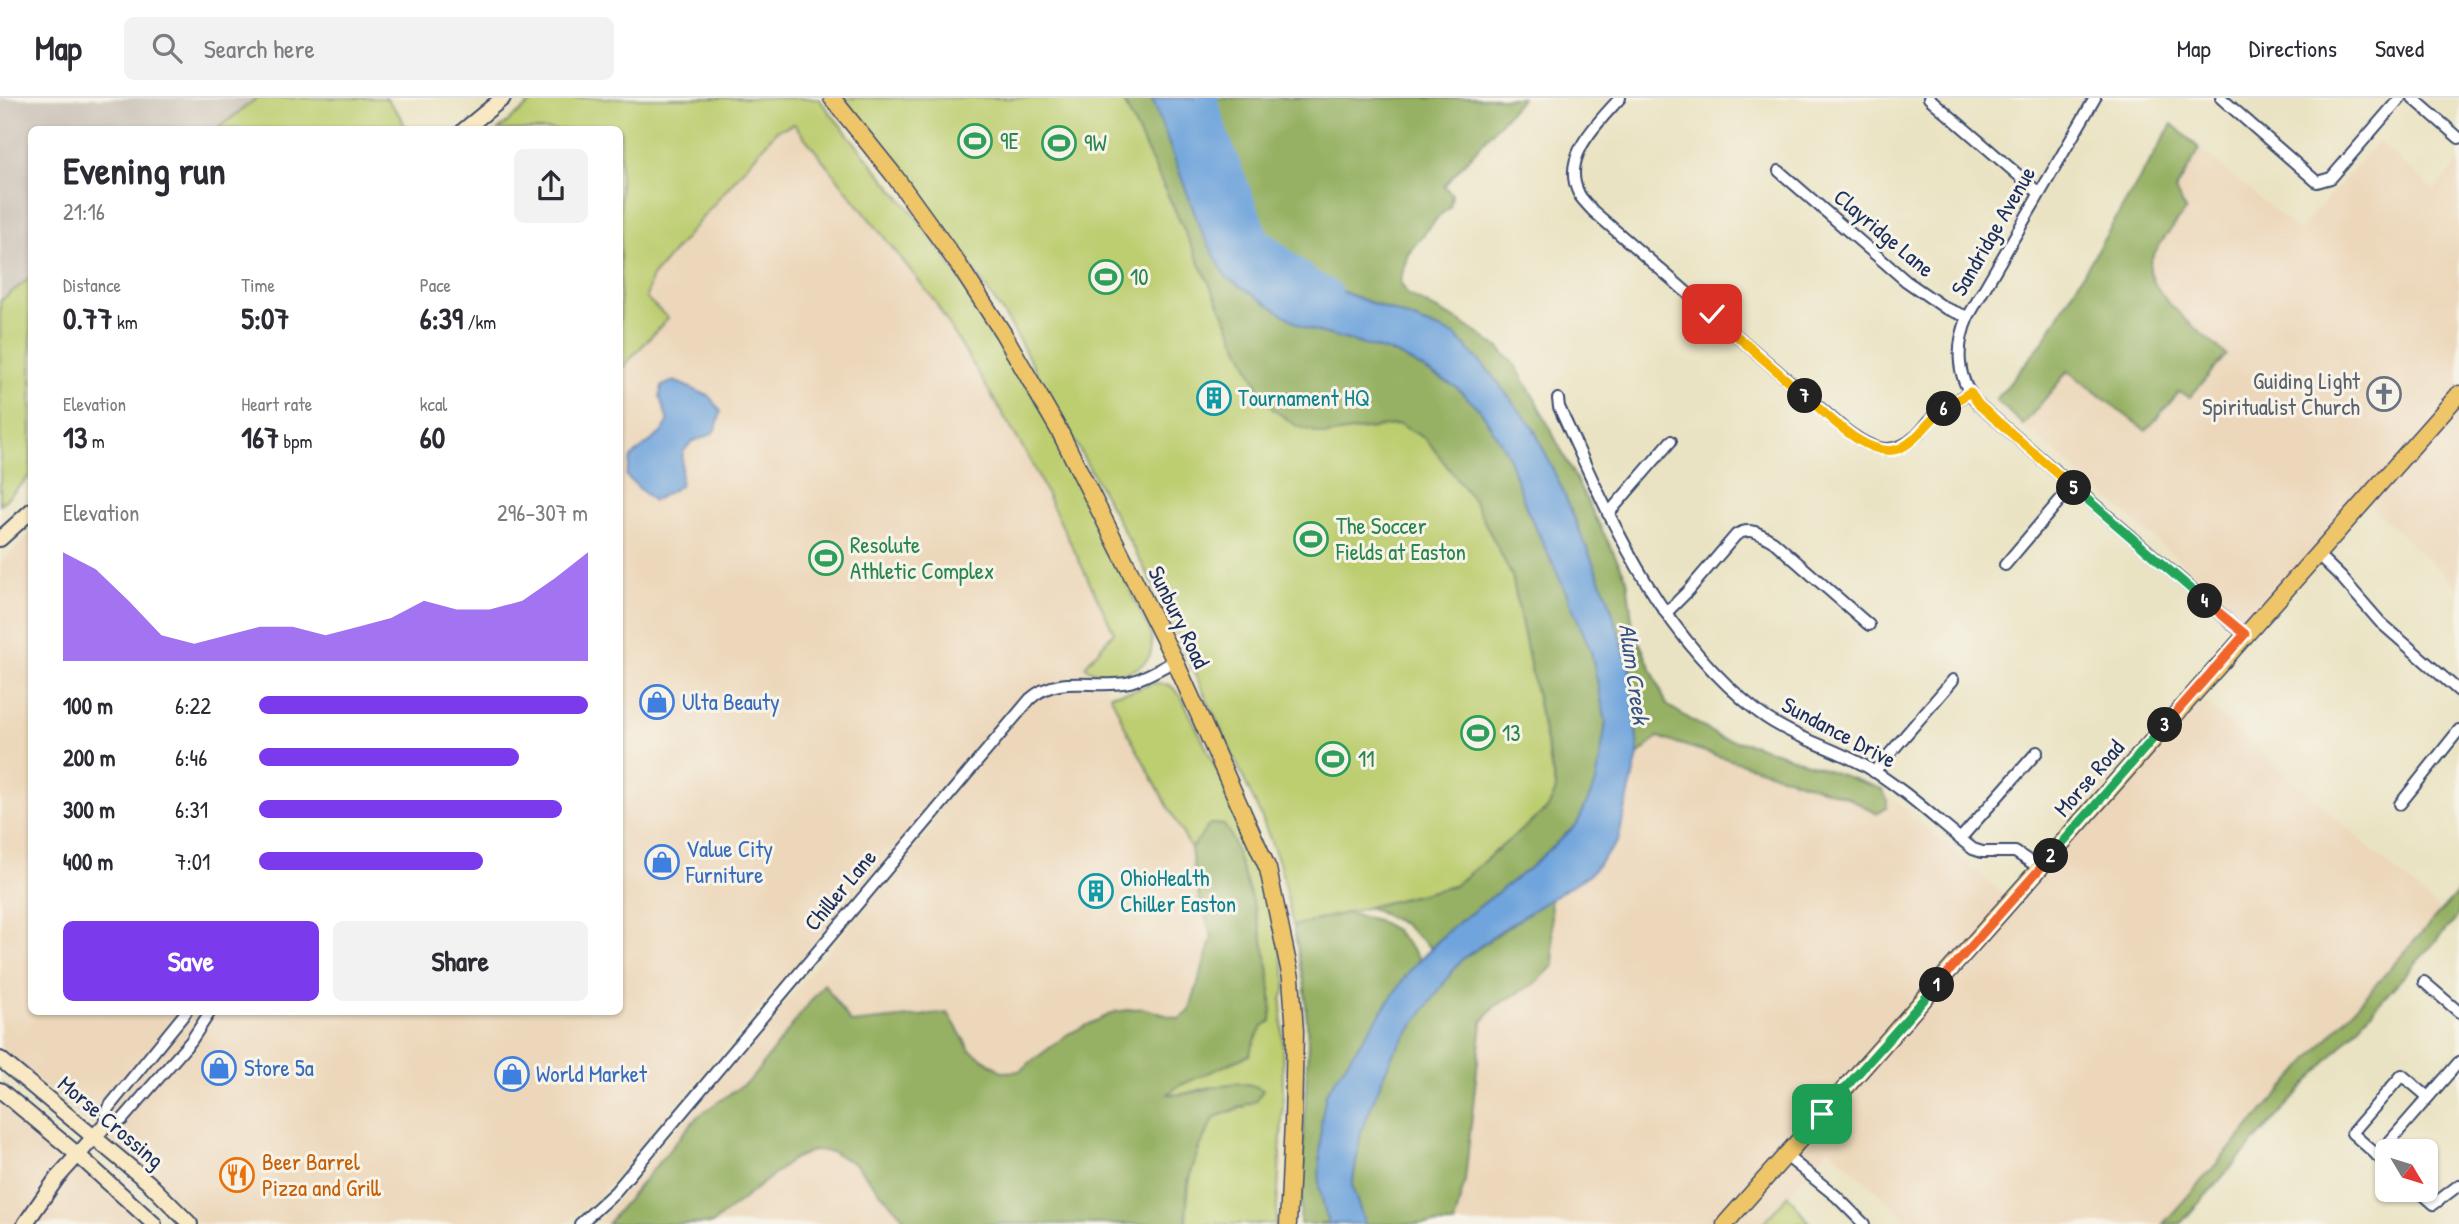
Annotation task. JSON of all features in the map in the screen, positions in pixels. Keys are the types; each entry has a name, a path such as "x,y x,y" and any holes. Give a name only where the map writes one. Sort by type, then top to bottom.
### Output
{"main road":[{"path":"469,126 503,98"},
{"name":"Sunbury Road","path":"832,98 893,174 958,264 1003,332 1060,432 1175,661 1268,869 1291,978 1295,1044 1288,1224"},
{"name":"Morse Road","path":"1725,1224 2459,394"},
{"path":"0,539 28,514"},
{"name":"Morse Crossing","path":"0,1059 98,1132 190,1224"},
{"name":"Morse Crossing","path":"0,1090 78,1155 154,1224"},
{"path":"24,1224 46,1192 98,1132"}],"street":[{"path":"1620,98 1579,148 1574,172 1579,194 1593,211 1862,443 1879,450 1898,449 1914,438 1935,415 1970,392 1979,405 2245,634"},
{"path":"1929,98 2039,193"},
{"name":"Sandridge Avenue","path":"1970,392 1961,375 1959,356 1960,336 1968,317 2095,98"},
{"path":"2221,98 2317,183 2331,178 2400,98"},
{"path":"2413,98 2459,138"},
{"name":"Clayridge Lane","path":"1779,171 1906,281 1945,308 1968,317"},
{"name":"Sundance Drive","path":"1559,399 1559,407 1636,569 1704,664 1779,726 1874,772 1973,849 1982,852 2015,852 2040,869"},
{"path":"1608,514 1671,441"},
{"path":"2005,565 2072,486"},
{"path":"1666,613 1736,535 1742,531 1757,531 1774,542 1870,625"},
{"path":"2316,553 2380,622 2459,691"},
{"name":"Chiller Lane","path":"580,1224 615,1192 1030,699 1041,689 1055,684 1130,682 1175,661"},
{"path":"1874,772 1953,680"},
{"path":"2400,804 2459,730"},
{"path":"1959,839 2037,752"},
{"path":"2424,982 2459,1012"},
{"path":"98,1132 108,1108 184,1015"},
{"path":"98,1132 122,1120 191,1041 207,1015"},
{"path":"2392,1139 2459,1062"},
{"path":"2375,1154 2351,1133 2402,1075 2428,1097"},
{"path":"1785,1155 1836,1196 1864,1224"},
{"path":"2438,1201 2457,1189"}],"shaded area":[{"path":"0,98 257,98 221,126 28,126 28,279 0,301"},
{"path":"794,124 934,300 1029,458 1114,632 1085,666 1091,672 1100,674 1129,735 1191,849 1196,886 1212,938 1189,1012 1179,1019 1142,1009 1068,1034 1019,1071 1003,1072 970,1050 948,1013 851,1023 823,985 751,1079 697,1117 607,1224 596,1224 934,827 921,816 628,1163 597,1198 564,1224 199,1224 129,1158 0,1048 0,563 28,537 28,1015 623,1015 623,367 651,278 777,130"},
{"path":"2378,141 2434,190 2459,163 2459,588 2366,502 2257,627 2023,425 2068,370 2179,392 2226,355 2159,293 2149,273 2151,259 2186,210 2175,191 2200,149 2299,231"},
{"path":"2196,694 2441,911 2163,1224 1913,1224 1829,1148 1763,1224 1454,1224 1465,1180 1482,1022 1494,1007 1537,982 1554,966 1550,898 1590,874 1618,841 1638,755 1658,737 1847,797 1877,813 1887,800 1882,789 2012,902"},
{"path":"0,1100 122,1204 142,1224 0,1224"},
{"path":"814,1150 832,1152 855,1164 909,1224 712,1224 793,1159"}],"green space":[{"path":"257,98 386,98 405,126 221,126"},
{"path":"537,98 818,98 913,213 947,259 1041,408 1151,633 1152,649 1145,662 1129,672 1110,675 1092,671 1085,666 1114,632 1029,458 934,300 794,124 777,130 651,278 646,298 668,318 623,367 623,126 503,126"},
{"name":"The Soccer Fields at Easton","path":"843,98 1122,98 1262,395 1274,410 1325,435 1399,424 1426,439 1474,501 1512,576 1559,807 1543,812 1454,886 1293,926 1280,865 1261,816 1154,586 1009,322 957,246"},
{"path":"1122,98 1152,98 1201,230 1305,328 1396,354 1456,387 1481,411 1507,453 1526,507 1591,651 1606,723 1596,783 1577,824 1532,866 1449,930 1431,948 1403,924 1368,907 1454,886 1548,808 1556,790 1512,576 1474,501 1426,439 1399,424 1325,435 1297,426 1274,410 1262,395"},
{"path":"1207,98 1522,98 1444,186 1452,194 1450,207 1408,253 1400,282 1408,295 1461,322 1499,348 1515,365 1627,579 1633,628 1667,705 1721,738 1755,745 1882,789 1887,808 1877,813 1847,797 1658,737 1638,755 1632,676 1608,598 1534,429 1486,368 1455,335 1308,278 1259,238 1217,133"},
{"path":"2172,124 2200,149 2175,191 2186,210 2154,254 2150,272 2165,298 2226,355 2190,397 2179,392 2146,431 2068,371 2023,425 1996,400 2043,342"},
{"path":"28,279 28,478 0,505 0,301"},
{"path":"1154,683 1170,685 1181,696 1242,823 1266,889 1275,923 1286,984 1282,999 1283,1103 1276,1224 1186,1224 1193,1168 1207,1131 1215,1117 1244,1107 1209,1087 1179,1095 1167,1095 1178,1086 1249,1055 1260,1031 1271,1021 1271,997 1260,926 1230,835 1224,825 1210,824 1191,849 1129,735 1110,694 1132,691"},
{"path":"1210,824 1224,825 1230,835 1253,903 1269,974 1271,1021 1260,1031 1249,1055 1178,1086 1168,1094 1191,1093 1239,1083 1263,1090 1256,1101 1215,1117 1200,1145 1188,1181 1186,1224 909,1224 855,1164 832,1152 814,1150 793,1159 712,1224 607,1224 697,1117 751,1079 824,984 851,1023 948,1013 970,1050 1003,1072 1019,1071 1068,1034 1115,1012 1142,1008 1179,1019 1189,1012 1212,938 1196,886 1191,849"},
{"path":"2459,891 2459,915 2180,1224 2163,1224"},
{"path":"1550,898 1554,965 1537,982 1494,1007 1482,1022 1465,1180 1454,1224 1365,1224 1352,1187 1361,1131 1392,1055 1460,961"},
{"path":"1346,913 1377,920 1395,930 1420,959 1371,1029 1319,1186 1328,1224 1300,1224 1308,1043 1305,988 1293,926"},
{"path":"1788,1195 1811,1224 1763,1224"}],"water":[{"path":"1152,98 1207,98 1217,133 1259,238 1308,279 1455,335 1486,368 1534,429 1608,598 1632,676 1638,755 1618,841 1590,874 1500,931 1460,961 1392,1055 1361,1131 1352,1187 1365,1224 1328,1224 1319,1186 1321,1123 1326,1093 1410,970 1449,930 1532,866 1577,824 1596,783 1606,723 1591,651 1526,507 1507,453 1481,411 1456,387 1397,354 1305,328 1226,277 1201,230"},
{"path":"674,381 709,396 721,411 713,432 692,441 683,452 680,486 653,501 626,476 631,457 662,432 668,422 660,396 662,386"}],"waterway":[{"name":"Alum Creek","path":"1207,98 1217,133 1259,238 1308,278 1332,292"}],"place":[{"name":"9E","path":"975,141"},
{"name":"9W","path":"1059,143"},
{"name":"10","path":"1106,277"},
{"name":"Guiding Light Spiritualist Church","path":"2384,394"},
{"name":"Tournament HQ","path":"1214,398"},
{"name":"The Soccer Fields at Easton","path":"1311,539"},
{"name":"Resolute Athletic Complex","path":"826,558"},
{"name":"Ulta Beauty","path":"657,702"},
{"name":"13","path":"1478,733"},
{"name":"11","path":"1333,759"},
{"name":"Value City Furniture","path":"662,862"},
{"name":"OhioHealth Chiller Easton","path":"1096,891"},
{"name":"Store 5a","path":"219,1068"},
{"name":"World Market","path":"512,1074"},
{"name":"Beer Barrel Pizza and Grill","path":"237,1175"}],"route":[{"path":"1712,314 1843,428 1862,443 1879,450 1898,449 1914,438 1935,415 1970,392 1979,405 2245,634 1822,1114"}]}
